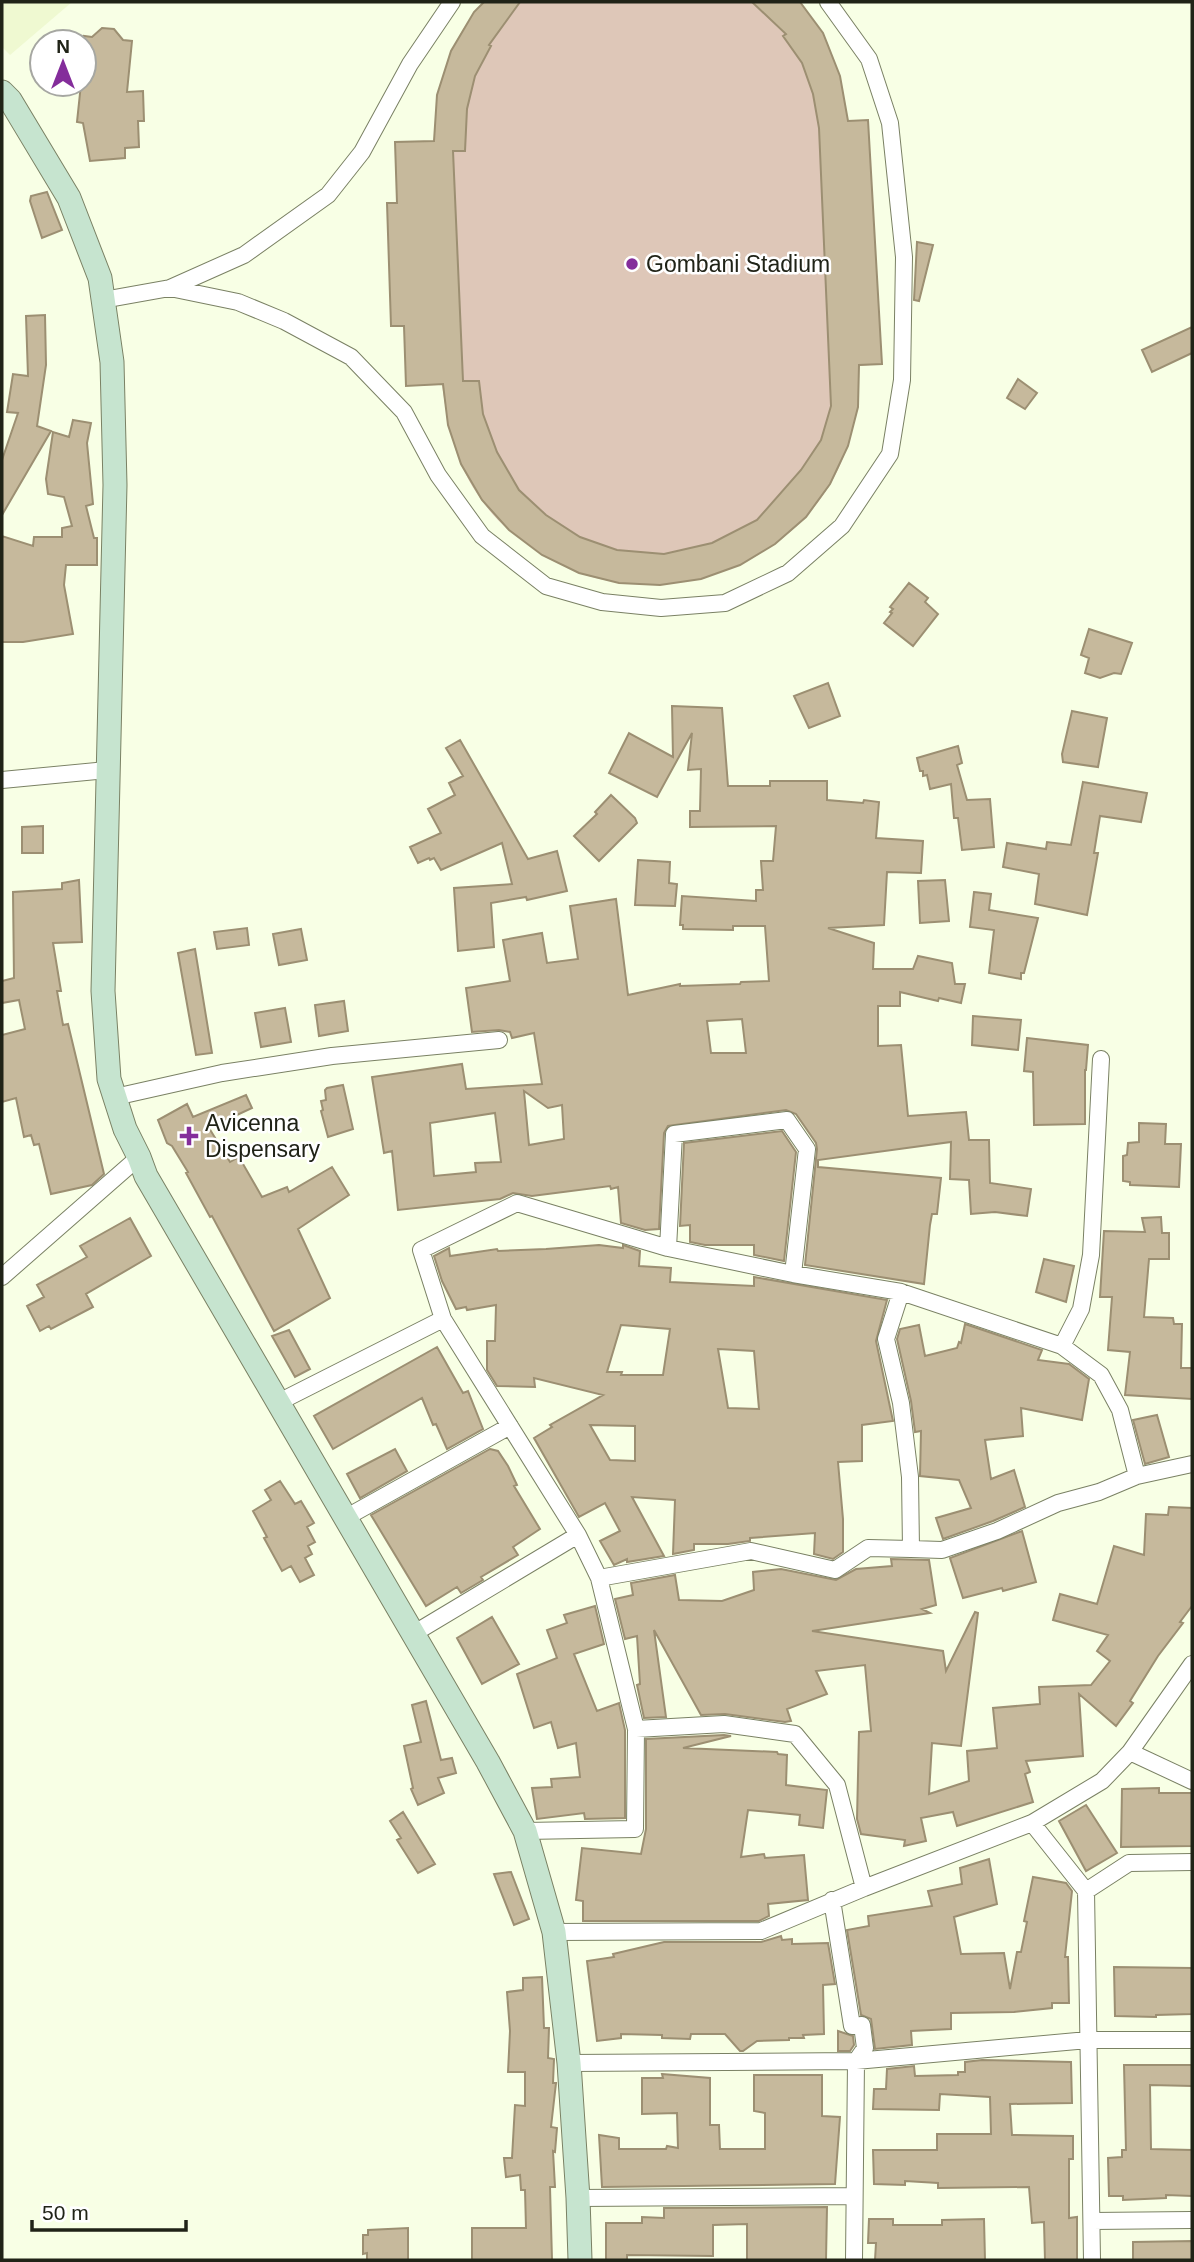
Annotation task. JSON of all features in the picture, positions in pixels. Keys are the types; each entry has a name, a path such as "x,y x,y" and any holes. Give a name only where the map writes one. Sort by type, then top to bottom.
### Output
{"main road":[{"path":"2,92 10,100 69,198 100,278 113,362 114,485 103,991 109,1079 125,1129 146,1176 488,1762 525,1831 554,1932 569,2063 580,2260"}],"street":[{"path":"103,300 170,288 244,256 328,195 362,152 410,64 452,2"},
{"path":"170,288 238,302 284,321 351,357 404,412 438,475 482,536 546,586 603,602 661,608 725,603 788,573 842,526 890,454 902,380 904,257 890,123 869,59 828,2"},
{"path":"2,780 107,770"},
{"path":"115,1097 222,1073 332,1056 499,1040"},
{"path":"1062,1346 1081,1310 1091,1255 1101,1059"},
{"path":"668,1248 674,1134 787,1120 807,1149 793,1274"},
{"path":"2,1277 139,1157"},
{"path":"525,1831 635,1829 635,1729 599,1578 578,1535 443,1319 421,1250 517,1203 668,1248 901,1293 1062,1346 1101,1375 1120,1410 1137,1476"},
{"path":"901,1293 886,1339 901,1403 910,1477 911,1549"},
{"path":"277,1403 443,1319"},
{"path":"345,1518 510,1426"},
{"path":"599,1578 751,1551 835,1570 868,1548 942,1550 997,1531 1058,1503 1099,1492 1137,1476 1192,1464"},
{"path":"413,1634 578,1535"},
{"path":"554,1932 761,1931 832,1900 1032,1823 1102,1781 1130,1752 1192,1664"},
{"path":"635,1729 724,1724 795,1734 837,1785 864,1888"},
{"path":"1130,1752 1192,1781"},
{"path":"1032,1823 1086,1891 1093,2260"},
{"path":"1086,1891 1129,1863 1192,1863"},
{"path":"832,1900 852,2026 862,2025 865,2048 856,2061 854,2260"},
{"path":"569,2063 856,2061 1088,2040 1192,2040"},
{"path":"578,2198 853,2196"},
{"path":"1092,2221 1192,2220"}],"shaded area":[{"path":"2,2 72,2 42,28 28,28 28,40 10,55 2,47"},
{"name":"Gombani Stadium","path":"484,2 800,2 823,34 840,76 848,120 868,120 882,364 859,366 851,434 831,483 807,516 777,542 742,563 704,577 664,584 622,583 582,574 572,569 509,530 481,499 464,471 457,453 442,385 406,386 404,327 391,326 387,203 397,202 395,142 434,141 438,103 446,67 461,33"}],"building":[{"path":"484,2 520,2 489,45 491,46 475,76 467,109 465,151 453,151 463,381 479,381 483,414 497,452 519,490 546,515 580,537 617,550 664,554 712,543 757,520 801,470 821,440 831,406 819,128 813,94 802,63 783,36 786,34 752,2 800,2 823,33 840,76 848,121 868,120 882,364 859,365 858,407 848,446 830,484 806,517 775,544 740,565 701,579 660,585 619,583 579,573 542,555 509,530 482,500 461,464 448,425 443,384 406,386 404,326 391,326 387,203 397,203 395,142 434,141 437,95 451,51 474,12"},
{"path":"102,28 114,29 123,40 132,41 127,92 143,91 144,121 138,121 139,147 125,148 125,158 90,161 83,123 77,122 80,98 98,98 98,32"},
{"path":"47,192 62,230 42,238 30,201 31,196"},
{"path":"917,242 933,245 919,301 914,300"},
{"path":"45,315 46,365 37,426 51,431 2,515 2,460 18,413 7,412 13,374 28,376 26,316"},
{"path":"1192,327 1192,353 1152,372 1142,350"},
{"path":"1018,379 1037,393 1025,409 1007,398"},
{"path":"73,420 91,423 87,443 93,504 86,506 94,538 97,538 97,565 66,565 64,585 73,634 23,642 2,642 2,536 33,546 34,537 62,537 62,528 72,526 64,497 48,494 46,479 53,432 69,437"},
{"path":"909,583 928,598 925,602 938,614 913,646 884,623 892,613 890,612 893,609 890,607"},
{"path":"1089,629 1132,643 1121,674 1114,673 1100,678 1085,673 1089,658 1081,655"},
{"path":"828,683 840,716 809,728 794,696"},
{"path":"672,706 722,708 728,786 770,786 770,781 827,781 827,800 879,802 876,838 923,841 921,873 887,872 884,925 828,928 874,943 873,969 913,969 918,956 952,963 955,984 965,984 961,1003 939,998 938,1001 900,992 900,1006 878,1006 878,1046 901,1045 908,1116 966,1112 969,1140 989,1140 990,1183 1031,1189 1027,1216 995,1212 971,1214 969,1180 950,1179 951,1142 818,1160 818,1167 941,1178 937,1214 932,1214 930,1225 924,1284 805,1265 817,1149 816,1143 796,1114 786,1110 668,1126 664,1133 659,1229 645,1230 621,1223 618,1187 611,1189 610,1186 532,1196 513,1193 500,1199 398,1210 392,1151 384,1153 372,1077 462,1064 466,1089 542,1084 534,1033 512,1038 510,1032 499,1030 472,1032 466,988 510,981 503,940 542,933 547,963 578,959 570,906 616,899 628,995 680,984 769,981 765,926 733,926 733,930 683,929 683,925 680,925 682,896 756,901 756,890 763,890 761,861 773,861 776,826 690,827 690,811 700,811 701,769 688,770 692,733 657,797 609,773 629,733 673,757","holes":["742,1019 746,1053 711,1053 707,1021","524,1091 548,1108 562,1105 564,1139 529,1145","495,1113 501,1162 475,1163 476,1172 434,1176 430,1123"]},
{"path":"1072,711 1107,718 1098,767 1063,762 1062,754"},
{"path":"460,740 528,859 557,851 567,891 527,900 526,897 491,903 494,947 458,951 454,888 512,884 502,843 441,870 434,858 418,863 410,847 441,833 428,809 455,795 449,783 463,776 446,748"},
{"path":"958,746 962,763 957,765 967,800 990,799 994,847 962,850 958,818 954,818 951,784 930,789 927,775 923,776 923,771 920,771 917,758"},
{"path":"1083,782 1147,793 1141,822 1100,816 1094,853 1098,853 1087,915 1035,904 1039,874 1003,867 1007,843 1046,849 1047,842 1071,845"},
{"path":"611,795 637,823 599,861 574,836 597,814 595,812"},
{"path":"43,826 43,853 22,853 22,827"},
{"path":"638,860 670,862 669,883 677,884 675,906 635,905"},
{"path":"79,880 82,942 53,943 61,991 57,991 63,1025 68,1024 104,1174 92,1185 51,1194 39,1144 34,1145 31,1135 24,1137 16,1098 2,1102 2,1035 25,1029 19,1000 2,1003 2,981 14,978 13,892 62,889 62,883"},
{"path":"945,880 949,921 920,923 918,881"},
{"path":"974,892 991,894 989,910 1038,918 1021,979 989,973 994,930 970,927"},
{"path":"247,928 249,945 217,949 214,932"},
{"path":"301,929 307,960 279,965 273,934"},
{"path":"195,949 212,1053 196,1055 178,953"},
{"path":"344,1001 348,1031 319,1036 315,1005"},
{"path":"285,1008 291,1042 261,1047 255,1013"},
{"path":"973,1016 1021,1020 1018,1050 972,1045"},
{"path":"1027,1038 1088,1045 1085,1124 1034,1125 1033,1072 1024,1071"},
{"path":"343,1085 353,1129 328,1137 321,1101 326,1100 327,1088"},
{"path":"246,1095 252,1108 209,1128 230,1162 239,1157 262,1197 287,1187 289,1192 332,1167 349,1195 298,1229 330,1298 274,1331 186,1173 188,1172 172,1146 167,1143 158,1120 187,1104 193,1117"},
{"path":"1139,1123 1166,1124 1165,1144 1181,1144 1179,1187 1130,1185 1130,1182 1123,1181 1123,1156 1127,1155 1128,1143 1139,1142"},
{"path":"782,1131 796,1152 784,1261 754,1255 754,1245 705,1245 690,1242 690,1225 680,1226 684,1143"},
{"path":"1161,1217 1162,1233 1169,1233 1169,1259 1149,1259 1144,1317 1173,1318 1174,1324 1182,1324 1181,1368 1192,1368 1192,1399 1125,1395 1130,1352 1108,1350 1112,1297 1100,1297 1104,1231 1145,1232 1142,1218"},
{"path":"130,1218 151,1256 86,1294 93,1307 51,1329 49,1326 40,1331 27,1306 44,1297 37,1285 87,1257 80,1246"},
{"path":"599,1245 623,1248 623,1245 640,1251 639,1266 671,1268 670,1282 754,1286 754,1277 887,1300 876,1341 893,1421 862,1425 862,1461 838,1462 843,1552 833,1559 814,1554 815,1533 750,1538 750,1541 728,1544 694,1544 694,1550 673,1554 675,1500 632,1497 664,1556 627,1562 627,1559 614,1565 600,1541 620,1531 605,1503 579,1517 534,1438 552,1427 550,1425 603,1395 534,1378 535,1387 497,1386 487,1370 487,1341 495,1341 496,1305 456,1309 442,1281 434,1256 449,1248 450,1256 497,1249","holes":["621,1325 670,1329 663,1375 621,1375 622,1372 607,1372","718,1349 754,1351 759,1409 728,1408","590,1425 635,1426 635,1461 610,1460"]},
{"path":"1044,1259 1074,1266 1066,1302 1036,1292"},
{"path":"965,1324 1042,1350 1038,1360 1069,1364 1089,1379 1082,1420 1021,1408 1023,1436 985,1440 991,1479 1014,1470 1025,1507 943,1539 936,1518 971,1508 959,1480 920,1476 921,1431 915,1432 897,1339 900,1329 919,1325 925,1356 957,1348 959,1342 961,1343"},
{"path":"289,1330 310,1369 295,1377 272,1336"},
{"path":"437,1347 463,1393 468,1391 483,1429 447,1449 422,1398 333,1449 314,1416"},
{"path":"1157,1415 1169,1457 1145,1464 1133,1420"},
{"path":"395,1449 407,1471 360,1498 347,1474"},
{"path":"490,1449 498,1451 508,1466 517,1485 514,1486 540,1529 513,1547 518,1555 481,1577 483,1580 461,1593 457,1587 426,1606 371,1515"},
{"path":"280,1481 295,1504 301,1501 314,1523 307,1527 315,1542 308,1546 312,1554 305,1558 314,1575 300,1582 291,1566 282,1571 253,1511 271,1500 265,1490"},
{"path":"1169,1507 1192,1508 1192,1606 1116,1726 1079,1694 1083,1756 1026,1761 1030,1772 1025,1774 1033,1802 957,1826 953,1812 921,1818 926,1841 904,1846 905,1840 861,1834 857,1819 859,1732 871,1731 865,1665 816,1671 827,1694 787,1709 791,1721 725,1714 701,1715 654,1630 666,1717 644,1718 637,1685 640,1684 637,1636 625,1639 615,1599 633,1595 631,1583 675,1575 679,1600 722,1601 754,1590 753,1572 781,1569 836,1580 856,1569 892,1566 891,1559 929,1560 936,1605 922,1609 930,1613 812,1631 943,1651 946,1671 975,1612 978,1613 961,1746 932,1743 929,1794 969,1781 967,1751 997,1748 993,1708 1040,1704 1039,1687 1091,1685 1110,1661 1097,1651 1108,1635 1053,1620 1060,1594 1097,1604 1114,1546 1144,1555 1146,1514 1168,1515"},
{"path":"1022,1531 1036,1582 963,1598 950,1558"},
{"path":"595,1606 604,1644 574,1654 597,1711 619,1703 625,1730 625,1818 585,1819 584,1813 537,1819 532,1788 552,1787 551,1779 580,1777 576,1743 558,1748 551,1722 534,1728 517,1674 557,1658 547,1630 567,1623 564,1615"},
{"path":"492,1617 519,1664 482,1684 457,1638"},
{"path":"426,1701 441,1760 452,1758 456,1773 438,1778 444,1793 418,1805 411,1789 413,1788 404,1746 421,1742 412,1705"},
{"path":"731,1736 683,1748 777,1752 787,1755 786,1785 827,1790 823,1828 799,1825 800,1815 748,1810 741,1857 764,1854 765,1858 804,1855 808,1900 768,1904 769,1916 759,1921 583,1921 583,1901 576,1900 582,1848 641,1854 646,1829 646,1739"},
{"path":"1159,1788 1159,1793 1192,1793 1192,1846 1121,1847 1122,1789"},
{"path":"1086,1805 1117,1853 1086,1871 1059,1821"},
{"path":"403,1812 435,1864 418,1873 397,1840 401,1838 390,1821"},
{"path":"989,1859 997,1904 954,1917 961,1954 1004,1953 1010,1989 1017,1952 1021,1952 1033,1877 1066,1883 1072,1891 1065,1957 1068,1957 1069,2003 1052,2003 1052,2008 1014,2012 951,2013 951,2029 911,2031 912,2045 875,2049 871,2019 861,2015 847,1930 869,1926 868,1916 932,1906 928,1891 962,1884 960,1868"},
{"path":"511,1872 529,1919 514,1925 494,1874"},
{"path":"781,1936 782,1940 792,1939 792,1944 828,1943 835,1984 823,1985 824,2034 803,2035 804,2038 789,2040 757,2041 743,2051 725,2034 691,2034 690,2039 621,2034 621,2038 597,2041 587,1961 614,1957 613,1954 664,1942 761,1942"},
{"path":"1114,1967 1192,1968 1192,2014 1115,2016"},
{"path":"542,1977 544,2028 549,2028 548,2058 554,2059 553,2083 556,2083 551,2127 557,2128 555,2152 553,2151 555,2187 550,2187 552,2260 472,2260 472,2228 526,2228 525,2190 521,2190 520,2175 506,2177 504,2158 512,2158 515,2105 525,2106 525,2072 508,2072 510,2031 507,1992 523,1990 523,1978"},
{"path":"838,2031 853,2036 854,2045 850,2051 838,2051"},
{"path":"965,2062 1071,2062 1072,2103 1010,2104 1012,2135 1073,2136 1073,2159 1069,2159 1069,2218 1077,2217 1077,2260 1045,2260 1044,2222 1032,2223 1029,2187 938,2188 938,2183 905,2181 905,2185 874,2184 873,2150 937,2150 937,2134 991,2134 990,2097 940,2094 939,2110 873,2109 874,2089 886,2089 887,2069 914,2066 915,2076 958,2075 958,2072 965,2072"},
{"path":"1124,2065 1192,2065 1192,2086 1150,2085 1151,2149 1192,2150 1192,2196 1166,2195 1166,2198 1123,2200 1123,2196 1109,2196 1108,2158 1122,2157 1122,2150 1126,2150"},
{"path":"662,2074 710,2078 710,2125 719,2125 720,2149 765,2149 765,2113 754,2111 754,2075 822,2075 822,2116 840,2117 835,2184 602,2187 599,2135 619,2138 619,2149 666,2149 667,2146 678,2148 677,2113 642,2114 642,2078 663,2078"},
{"path":"827,2207 826,2260 747,2260 747,2224 713,2225 713,2256 627,2255 627,2260 606,2260 606,2223 642,2223 642,2217 664,2218 664,2208"},
{"path":"869,2219 893,2219 893,2225 942,2225 942,2220 984,2219 985,2260 875,2260 876,2243 868,2243"},
{"path":"408,2228 408,2260 367,2260 367,2253 363,2254 363,2235 368,2235 368,2230"},
{"path":"1192,2241 1192,2260 1133,2260 1133,2242"}],"place":[{"name":"Gombani Stadium","path":"632,264"},
{"name":"Avicenna Dispensary","path":"189,1136"}]}
